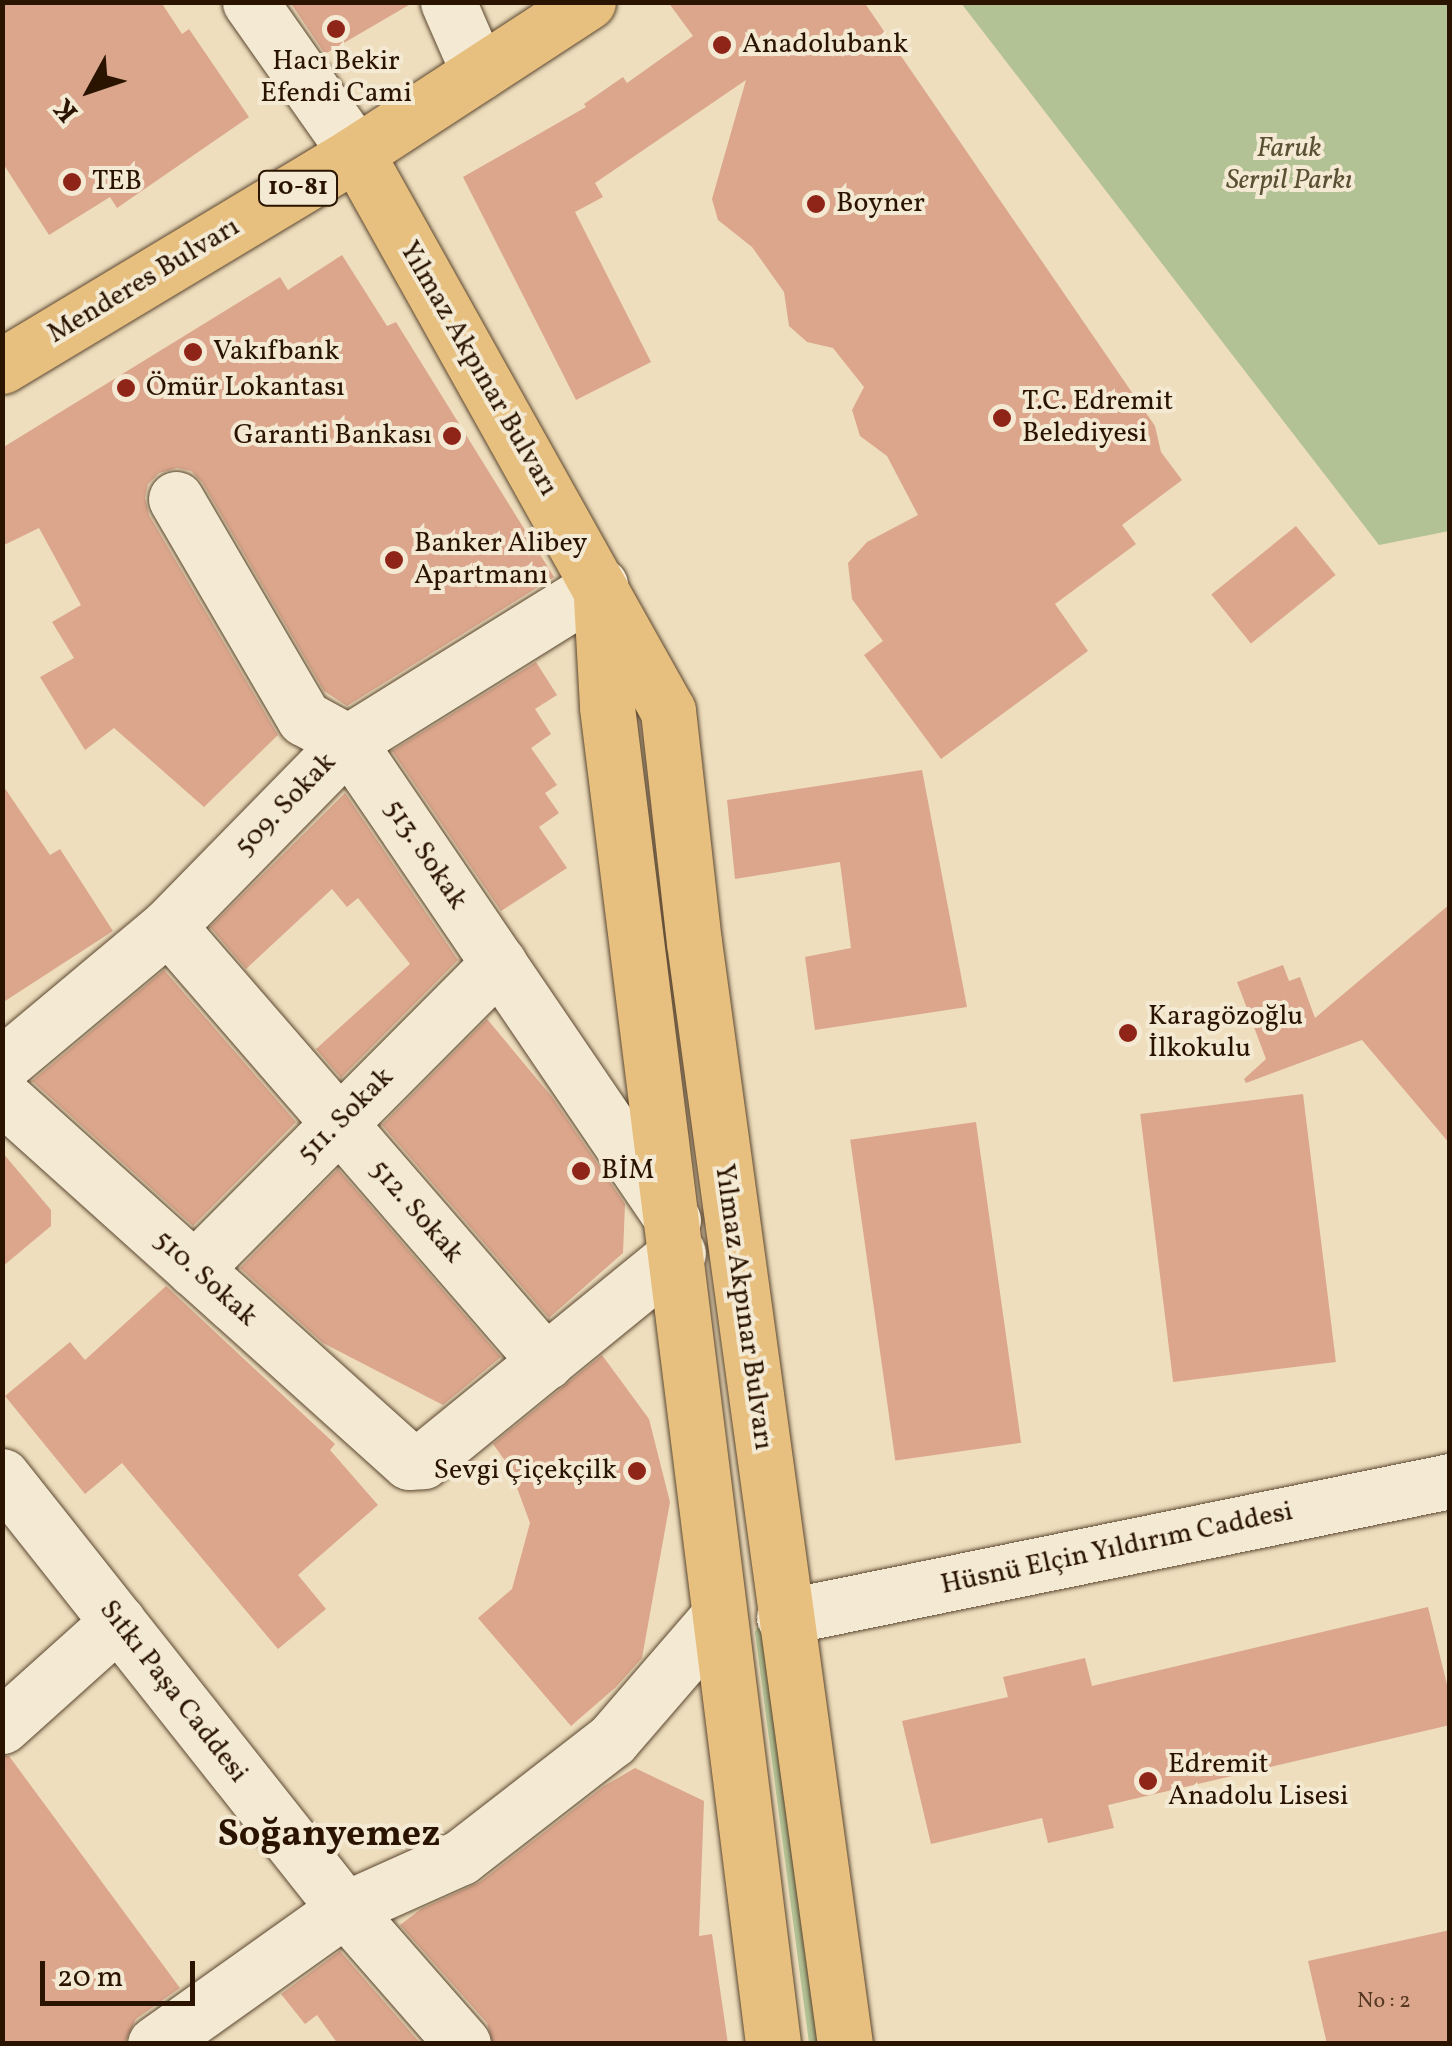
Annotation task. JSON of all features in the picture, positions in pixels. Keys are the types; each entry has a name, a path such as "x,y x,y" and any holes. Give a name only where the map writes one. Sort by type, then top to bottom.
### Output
{"main road":[{"name":"Menderes Bulvarı","path":"2,366 356,153 588,2"},
{"name":"Yılmaz Akpınar Bulvarı","path":"356,153 668,711 694,942 845,2044"},
{"name":"Yılmaz Akpınar Bulvarı","path":"600,585 607,707 773,2044"}],"street":[{"path":"250,2 356,153"},
{"path":"448,2 480,73"},
{"name":"513. Sokak","path":"176,498 304,718 348,742 499,963 675,1236"},
{"name":"509. Sokak","path":"2,1065 168,926 348,742 600,585"},
{"name":"512. Sokak","path":"168,926 546,1362"},
{"name":"511. Sokak","path":"194,1269 499,963"},
{"name":"510. Sokak","path":"2,1096 408,1462 423,1461 546,1362"},
{"path":"546,1362 675,1236"},
{"name":"Sıtkı Paşa Caddesi","path":"2,1476 345,1909 464,2044"},
{"name":"Hüsnü Elçin Yıldırım Caddesi","path":"784,1617 1450,1481"},
{"path":"156,2044 345,1909 461,1857 612,1740 718,1617"},
{"path":"2,1726 118,1622"}],"green space":[{"name":"Faruk Serpil Parkı","path":"961,3 1449,3 1449,531 1379,545"},
{"path":"760,1622 821,2043 809,2043 755,1632"}],"building":[{"path":"2,2 161,2 182,34 189,29 249,117 117,208 110,197 49,235 2,162"},
{"name":"Hacı Bekir Efendi Cami","path":"290,2 414,2 325,54"},
{"name":"T.C. Edremit Belediyesi","path":"668,2 864,2 1155,426 1161,452 1182,480 1122,525 1136,544 1055,604 1088,651 941,759 864,655 883,641 852,599 848,563 867,542 918,515 887,456 860,436 852,410 864,387 833,348 807,342 789,326 784,292 752,247 718,220 712,199 746,80 595,183 603,197 575,212 651,362 576,400 463,177 586,107 584,104 623,77 627,83 693,36"},
{"path":"342,255 387,326 396,322 554,577 347,706 324,691 202,482 191,471 177,468 159,473 148,484 145,498 149,515 278,735 204,807 114,728 85,750 40,677 74,658 52,622 81,605 39,528 2,546 2,448 280,277 288,290"},
{"path":"1296,526 1336,575 1251,644 1211,595"},
{"path":"536,662 557,695 535,709 551,734 531,748 557,785 545,793 559,813 539,827 567,868 501,911 392,751"},
{"path":"922,770 967,1007 815,1030 805,957 851,948 840,862 735,879 727,800"},
{"path":"2,784 50,855 60,849 113,931 2,1003"},
{"path":"345,793 458,960 341,1078 316,1049 410,964 358,898 347,907 332,889 246,969 210,927"},
{"path":"1450,904 1450,1144 1362,1040 1246,1083 1244,1079 1266,1059 1237,982 1283,965 1289,981 1300,977 1315,1018"},
{"path":"164,970 296,1122 193,1226 32,1081"},
{"path":"487,1019 552,1097 625,1204 623,1253 549,1318 382,1125"},
{"path":"1303,1094 1336,1362 1173,1382 1140,1114"},
{"path":"976,1122 1021,1443 895,1461 850,1140"},
{"path":"2,1152 51,1210 51,1226 2,1267"},
{"path":"338,1169 501,1357 443,1405 323,1343 240,1268"},
{"path":"166,1286 335,1444 330,1450 378,1505 298,1575 326,1609 278,1649 122,1463 85,1494 5,1396 70,1342 85,1360"},
{"path":"602,1355 649,1419 670,1502 642,1658 571,1726 478,1618 512,1589 530,1523 509,1466 493,1444"},
{"name":"Edremit Anadolu Lisesi","path":"1428,1607 1450,1697 1450,1725 1108,1805 1114,1828 1048,1843 1042,1818 931,1844 902,1721 1008,1697 1003,1677 1085,1658 1092,1686"},
{"path":"2,1756 9,1756 180,1988 136,2019 124,2044 2,2044"},
{"path":"635,1768 704,1801 699,1936 712,1934 728,2044 493,2044 487,2023 400,1925 421,1909 480,1882 604,1786"},
{"path":"1450,1930 1450,2044 1327,2044 1308,1961"},
{"path":"340,1951 421,2044 338,2044 317,2015 305,2024 281,1994"}],"place":[{"name":"Hacı Bekir Efendi Cami","path":"336,29"},
{"name":"Anadolubank","path":"722,45"},
{"name":"TEB","path":"72,182"},
{"name":"Boyner","path":"816,204"},
{"name":"Vakıfbank","path":"193,352"},
{"name":"Ömür Lokantası","path":"126,388"},
{"name":"T.C. Edremit Belediyesi","path":"1002,418"},
{"name":"Garanti Bankası","path":"452,436"},
{"name":"Banker Alibey Apartmanı","path":"394,560"},
{"name":"Karagözoğlu İlkokulu","path":"1128,1033"},
{"name":"BİM","path":"581,1171"},
{"name":"Sevgi Çiçekçilk","path":"637,1471"},
{"name":"Edremit Anadolu Lisesi","path":"1148,1781"}],"district":[{"name":"Soğanyemez","path":"329,1836"}]}
